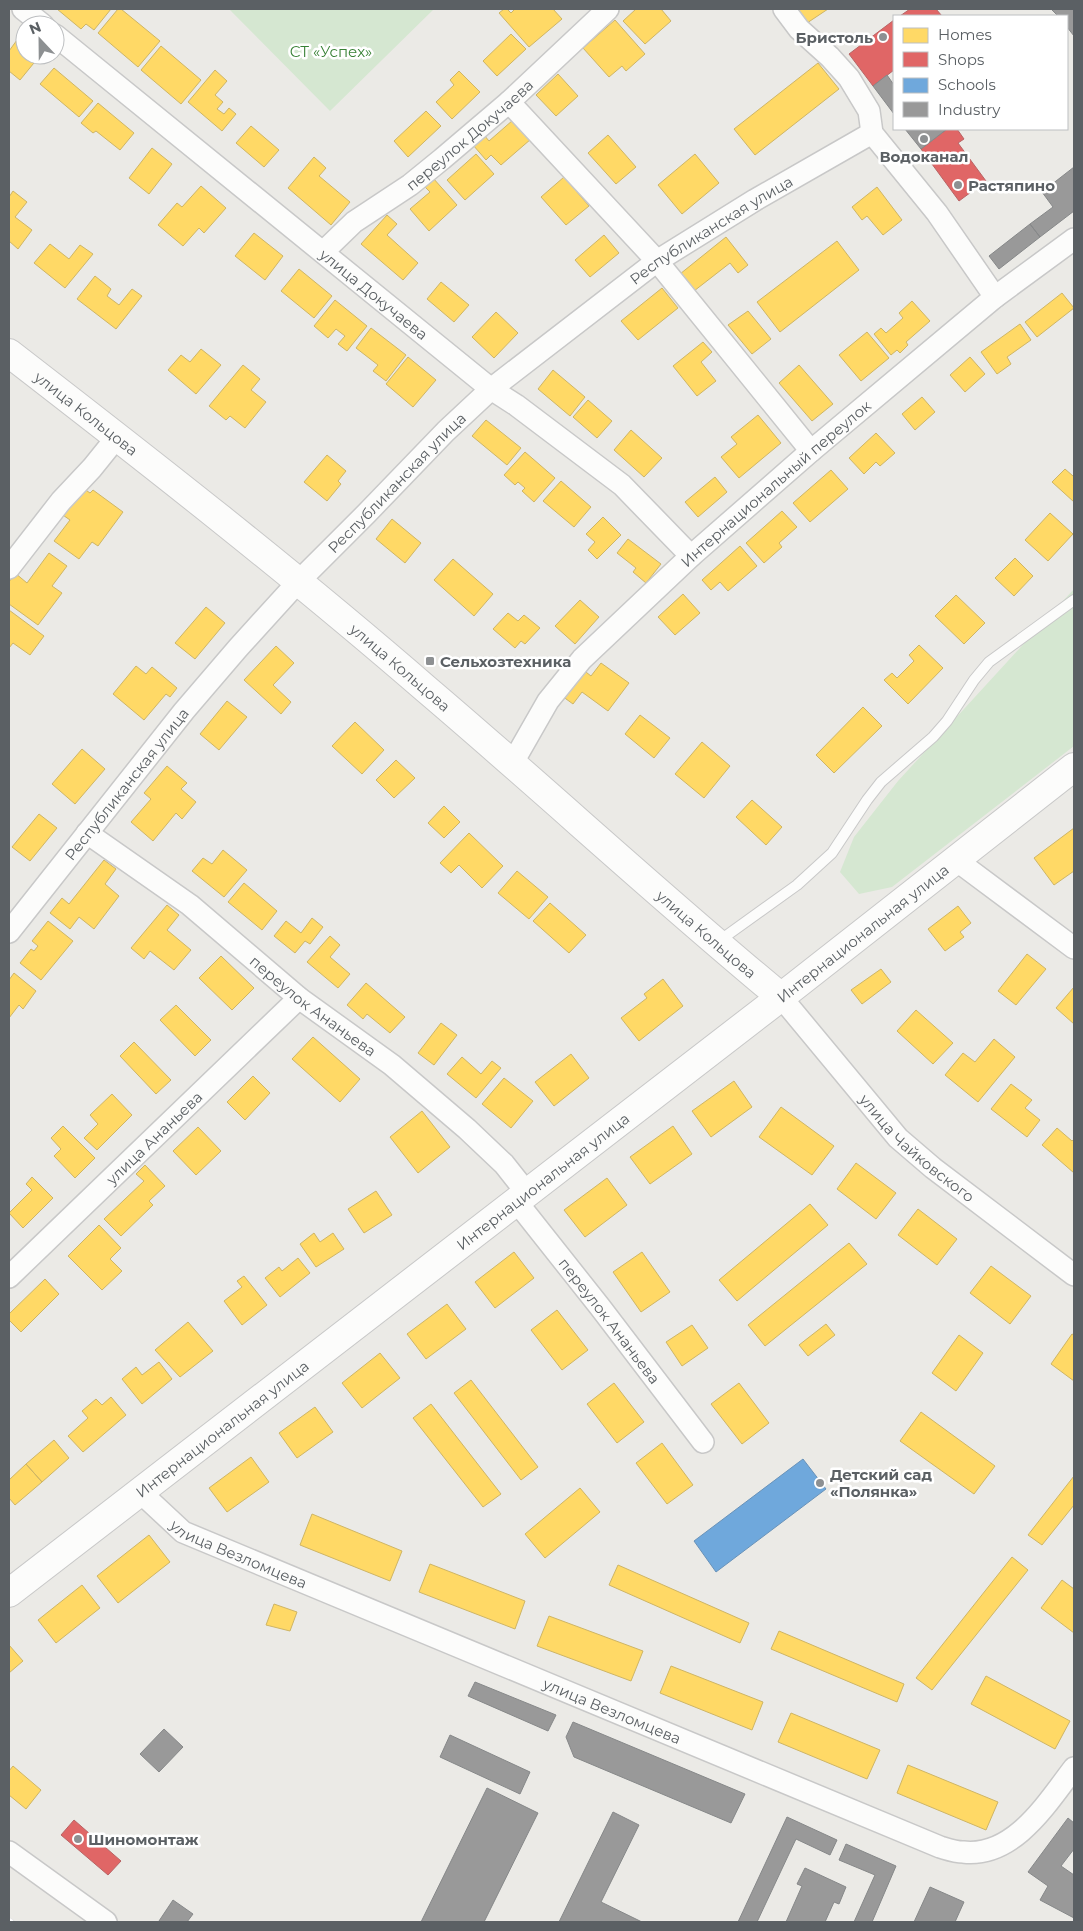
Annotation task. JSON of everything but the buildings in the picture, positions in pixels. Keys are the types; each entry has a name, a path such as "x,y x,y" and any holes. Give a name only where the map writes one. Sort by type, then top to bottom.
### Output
{"main road":[{"name":"улица Кольцова","path":"9,353 298,582 426,688 716,943 781,997"},
{"name":"Интернациональная улица","path":"9,1593 781,997 1074,767"}],"street":[{"name":"переулок Докучаева","path":"323,252 354,222 410,185 509,102 608,9"},
{"path":"784,9 799,29 830,57 848,78 868,111 872,133 937,213 995,297"},
{"name":"улица Докучаева","path":"65,43 492,389 622,485 690,556"},
{"path":"509,102 657,261 811,451"},
{"name":"Республиканская улица","path":"9,932 238,648 298,582 446,431 492,389 657,261 755,200 872,133"},
{"name":"Интернациональный переулок","path":"512,764 548,701 582,659 690,556 811,451 995,297 1074,239"},
{"path":"9,568 61,500 92,468 117,437"},
{"name":"переулок Ананьева","path":"87,833 190,905 299,998 392,1065 504,1164 521,1197 600,1307 703,1442"},
{"path":"956,860 1074,948"},
{"name":"улица Чайковского","path":"781,997 898,1138 933,1168 1074,1275"},
{"name":"улица Ананьева","path":"9,1277 299,998"},
{"name":"улица Везломцева","path":"139,1492 182,1532 940,1847 963,1852 977,1852 1007,1842 1020,1834 1031,1823 1074,1768"},
{"path":"9,1852 106,1922"}],"lane":[{"path":"716,943 797,885 832,853 881,782 933,737 947,721 974,680 989,662 1074,600"}],"green space":[{"name":"СТ «Успех»","path":"229,9 434,9 330,111"},
{"path":"1074,589 1074,746 892,887 859,894 840,872 854,837 898,781"}],"place":[{"name":"Бристоль","path":"883,37"},
{"name":"Водоканал","path":"924,139"},
{"name":"Растяпино","path":"958,185"},
{"name":"Сельхозтехника","path":"430,661"},
{"name":"Детский сад «Полянка»","path":"820,1483"},
{"name":"Шиномонтаж","path":"78,1839"}]}
